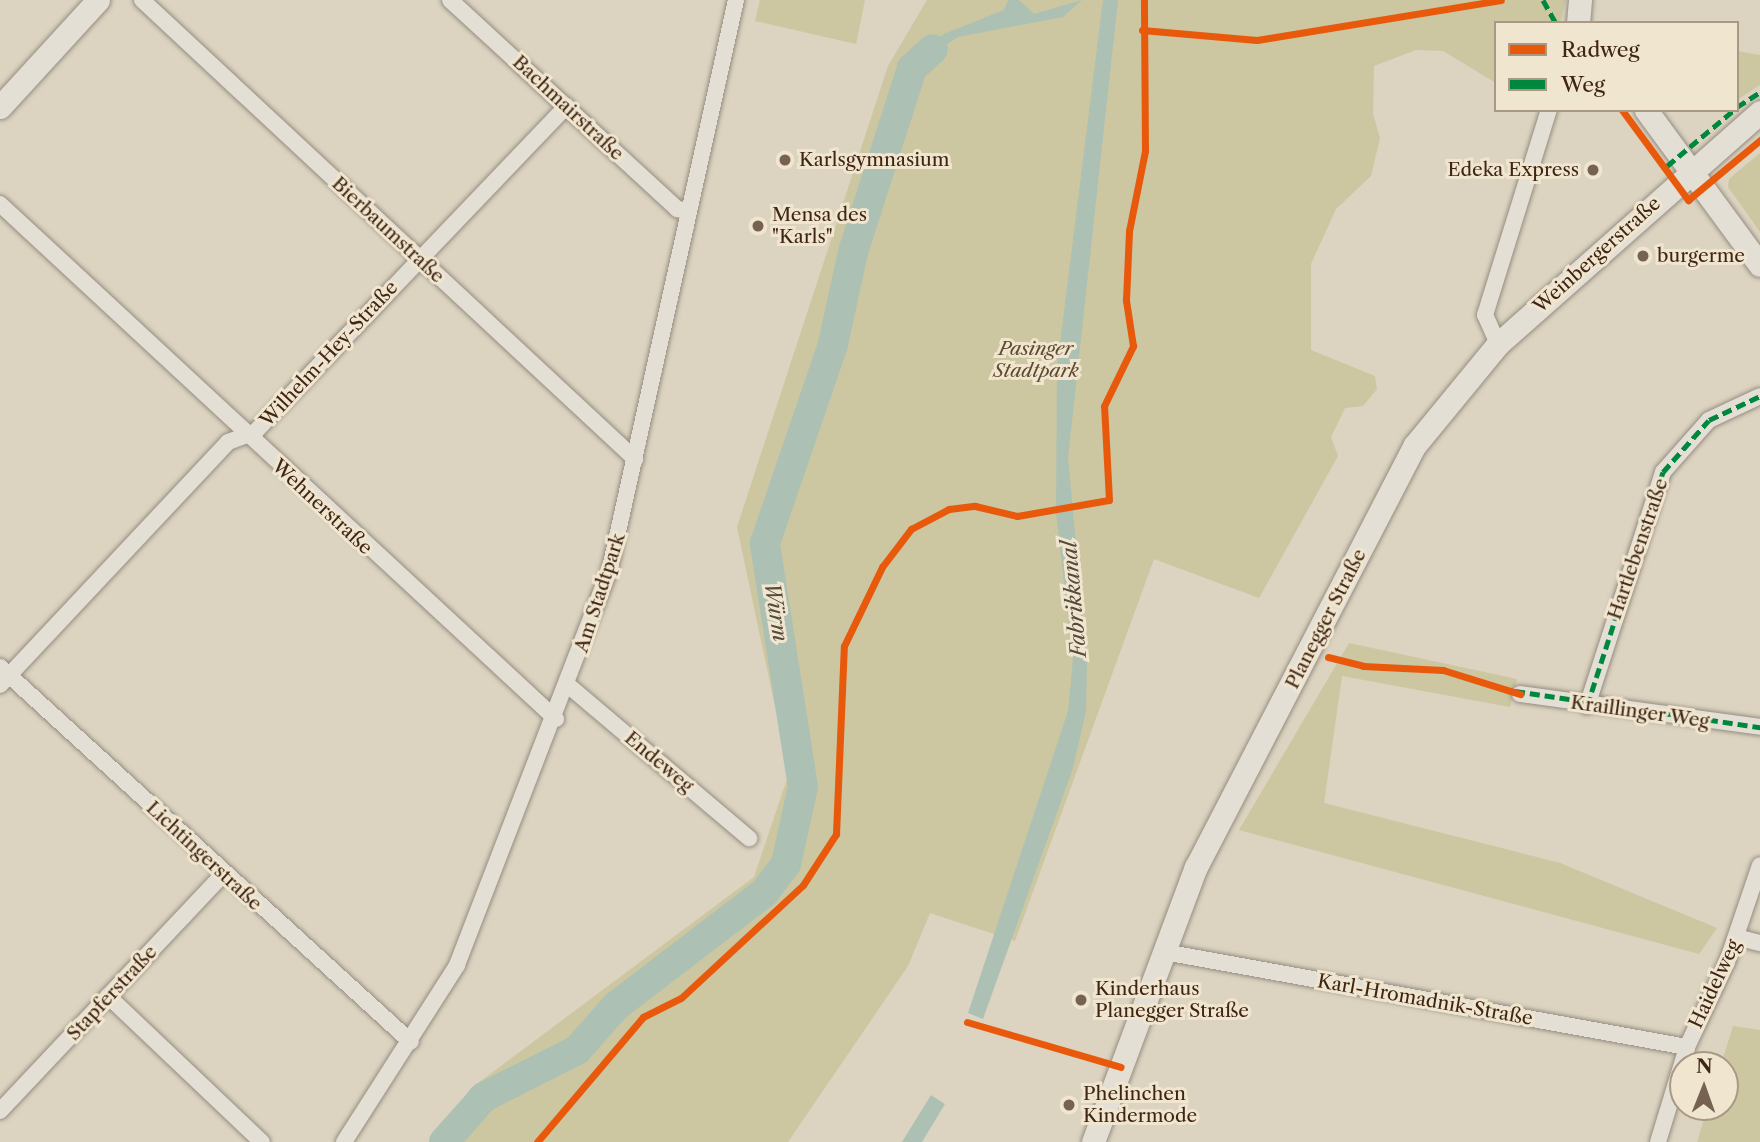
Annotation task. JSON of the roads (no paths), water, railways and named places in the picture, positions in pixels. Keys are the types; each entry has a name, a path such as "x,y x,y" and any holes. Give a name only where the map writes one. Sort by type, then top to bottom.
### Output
{"main road":[{"path":"0,107 98,0"},
{"path":"1578,21 1580,0"},
{"path":"1648,112 1760,265"},
{"name":"Weinbergerstraße","path":"1498,344 1760,112"},
{"name":"Planegger Straße","path":"1093,1142 1196,867 1415,445 1498,344"}],"street":[{"name":"Bierbaumstraße","path":"142,0 635,459"},
{"name":"Bachmairstraße","path":"450,0 677,209 688,211"},
{"name":"Am Stadtpark","path":"344,1142 411,1042 457,965 569,686 610,568 736,0"},
{"name":"Wilhelm-Hey-Straße","path":"3,676 228,442 244,436 566,106"},
{"path":"1498,344 1485,315 1548,112"},
{"name":"Wehnerstraße","path":"0,204 244,436 555,719"},
{"name":"Hartlebenstraße","path":"1587,706 1663,472 1709,420 1760,396"},
{"name":"Lichtingerstraße","path":"3,676 411,1042"},
{"name":"Endeweg","path":"569,686 750,838"},
{"name":"Kraillinger Weg","path":"1520,694 1587,706 1760,727"},
{"name":"Haidelweg","path":"1658,1142 1687,1047 1737,937 1760,865"},
{"name":"Stapferstraße","path":"0,1111 223,874"},
{"path":"1737,937 1760,943"},
{"name":"Karl-Hromadnik-Straße","path":"1164,952 1687,1047"},
{"path":"108,996 262,1142"}],"water":[{"path":"1008,0 1019,0 1034,14 1082,0 1063,17 958,37 927,57 913,81 904,78 911,63 944,34 1004,10"},
{"name":"Fabrikkanal","path":"1103,0 1118,0 1068,458 1087,659 1086,711 1073,768 983,1019 968,1013 1068,711 1073,660 1056,512 1057,368"},
{"path":"931,1095 945,1104 922,1142 902,1142"}],"waterway":[{"name":"Würm","path":"444,1142 484,1097 577,1050 616,1006 764,893 786,864 803,787 765,543 833,344 853,252 912,68 933,49"}],"place":[{"name":"Karlsgymnasium","path":"785,160"},
{"name":"Edeka Express","path":"1593,170"},
{"name":"Mensa des \"Karls\"","path":"758,226"},
{"name":"burgerme","path":"1643,256"},
{"name":"Kinderhaus Planegger Straße","path":"1081,1000"},
{"name":"Phelinchen Kindermode","path":"1069,1105"}],"park label":[{"name":"Pasinger Stadtpark","path":"1036,360"}]}
